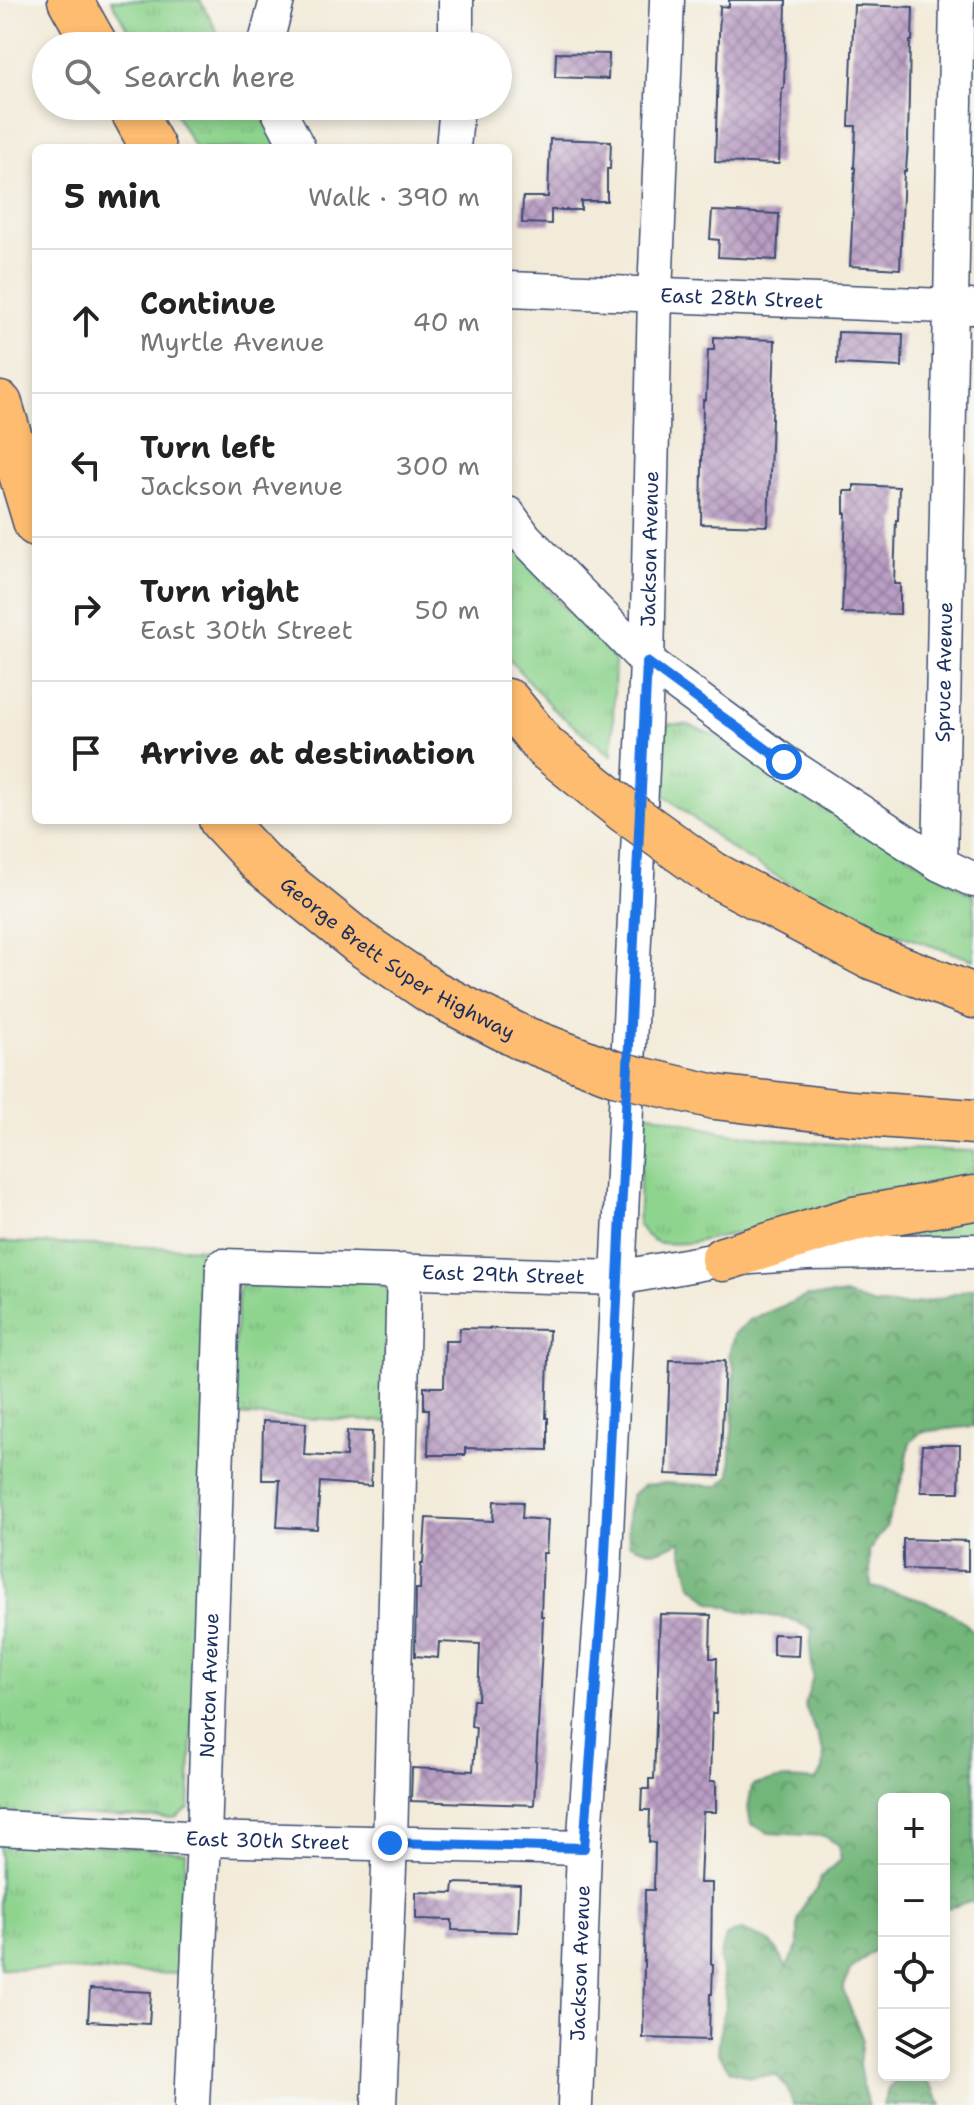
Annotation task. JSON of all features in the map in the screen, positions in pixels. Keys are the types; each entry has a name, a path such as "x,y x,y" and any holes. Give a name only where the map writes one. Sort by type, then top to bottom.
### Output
{"highway":[{"path":"70,0 88,32"},
{"path":"138,120 151,144"},
{"path":"0,404 32,511"},
{"path":"512,706 545,747 625,811 713,874 866,955 974,996"},
{"name":"George Brett Super Highway","path":"225,824 261,863 360,943 432,992 520,1037 614,1073 715,1097 851,1113 974,1122"},
{"path":"723,1259 854,1219 974,1198"}],"street":[{"path":"269,32 277,0"},
{"path":"456,0 457,32"},
{"name":"Jackson Avenue","path":"575,2105 584,1848 604,1576 647,662 655,295 667,0"},
{"name":"Spruce Avenue","path":"940,864 962,306 957,0"},
{"path":"283,120 296,144"},
{"path":"453,144 456,120"},
{"name":"East 28th Street","path":"512,289 962,306"},
{"path":"512,520 525,538 647,662 784,762 940,864 974,880"},
{"name":"East 29th Street","path":"223,1266 618,1278 723,1259 807,1253 974,1251"},
{"name":"Norton Avenue","path":"192,2105 223,1266"},
{"path":"379,2105 390,1843 404,1271"},
{"name":"East 30th Street","path":"0,1828 204,1839 584,1848"}],"green space":[{"path":"111,0 200,0 217,32 129,32"},
{"path":"179,120 264,120 277,144 193,144"},
{"path":"512,544 559,602 615,659 612,756 554,710 512,663"},
{"path":"670,724 689,725 715,736 974,896 974,960 882,929 807,894 731,849 654,786 657,736"},
{"path":"643,1112 721,1132 796,1141 974,1151 974,1184 689,1243 660,1243 648,1237 638,1225"},
{"path":"974,1209 974,1241 850,1232"},
{"path":"0,1242 212,1249 189,1808 175,1818 0,1813"},
{"path":"252,1278 375,1281 388,1289 391,1422 229,1415 239,1288"},
{"path":"974,1288 974,1426 921,1432 910,1442 905,1469 886,1527 869,1551 871,1587 912,1597 941,1609 966,1624 974,1633 974,1901 950,1908 950,1793 878,1793 878,1947 850,1970 843,1990 862,2038 859,2065 869,2105 793,2105 786,2086 776,2075 751,2077 730,2071 718,2052 726,2002 720,1958 726,1936 741,1930 769,1942 786,1967 798,1948 798,1921 806,1901 817,1890 820,1878 841,1860 839,1845 824,1836 769,1833 751,1824 748,1808 752,1786 783,1779 815,1781 823,1770 824,1752 805,1706 813,1676 812,1629 788,1618 752,1614 711,1602 691,1585 680,1541 655,1551 629,1543 628,1516 632,1495 643,1485 719,1486 730,1475 734,1368 729,1355 734,1334 751,1319 807,1296 844,1295 875,1305 909,1305"},
{"path":"0,1838 186,1852 182,1974 0,1968"},
{"path":"897,2081 926,2081 942,2105 883,2105 888,2089"}],"building":[{"path":"729,0 786,0 779,164 715,162 720,6 729,7"},
{"path":"854,5 913,7 900,269 850,266 856,126 849,126"},
{"path":"556,53 609,54 608,79 555,77"},
{"path":"550,139 611,141 607,201 581,201 581,210 551,210 551,224 522,223 523,197 548,197"},
{"path":"712,211 779,214 777,260 718,257 719,240 710,239"},
{"path":"838,332 903,334 902,367 837,364"},
{"path":"714,337 775,340 768,526 701,524 703,400 706,400 708,350 714,350"},
{"path":"854,485 899,487 894,584 900,584 900,614 842,613 844,491 854,491"},
{"path":"460,1328 549,1330 548,1450 465,1448 465,1455 428,1455 429,1409 424,1409 424,1387 444,1387 445,1341 459,1341"},
{"path":"670,1360 725,1361 720,1476 666,1474"},
{"path":"263,1421 306,1423 304,1455 346,1457 347,1431 372,1432 371,1486 320,1482 317,1529 277,1527 280,1480 262,1480"},
{"path":"922,1445 960,1445 959,1492 921,1492"},
{"path":"494,1501 523,1502 522,1518 548,1520 546,1553 543,1553 534,1805 411,1801 412,1768 473,1771 476,1727 471,1726 473,1700 478,1700 480,1644 439,1642 438,1658 415,1656 416,1589 420,1589 426,1518 493,1521"},
{"path":"903,1539 968,1541 968,1571 903,1569"},
{"path":"660,1614 711,1615 710,1658 717,1658 710,1781 716,1781 716,1812 703,1812 700,1883 712,1883 713,1964 709,2040 643,2038 645,1890 654,1890 655,1843 649,1842 650,1810 641,1810 642,1789 649,1789 649,1779 654,1779"},
{"path":"773,1634 799,1635 798,1656 773,1655"},
{"path":"454,1883 520,1885 518,1932 452,1930 452,1920 416,1919 416,1892 453,1893"},
{"path":"90,1989 151,1992 149,2024 88,2021"}],"route":[{"path":"390,1843 584,1848 604,1576 647,662 784,762"}]}
